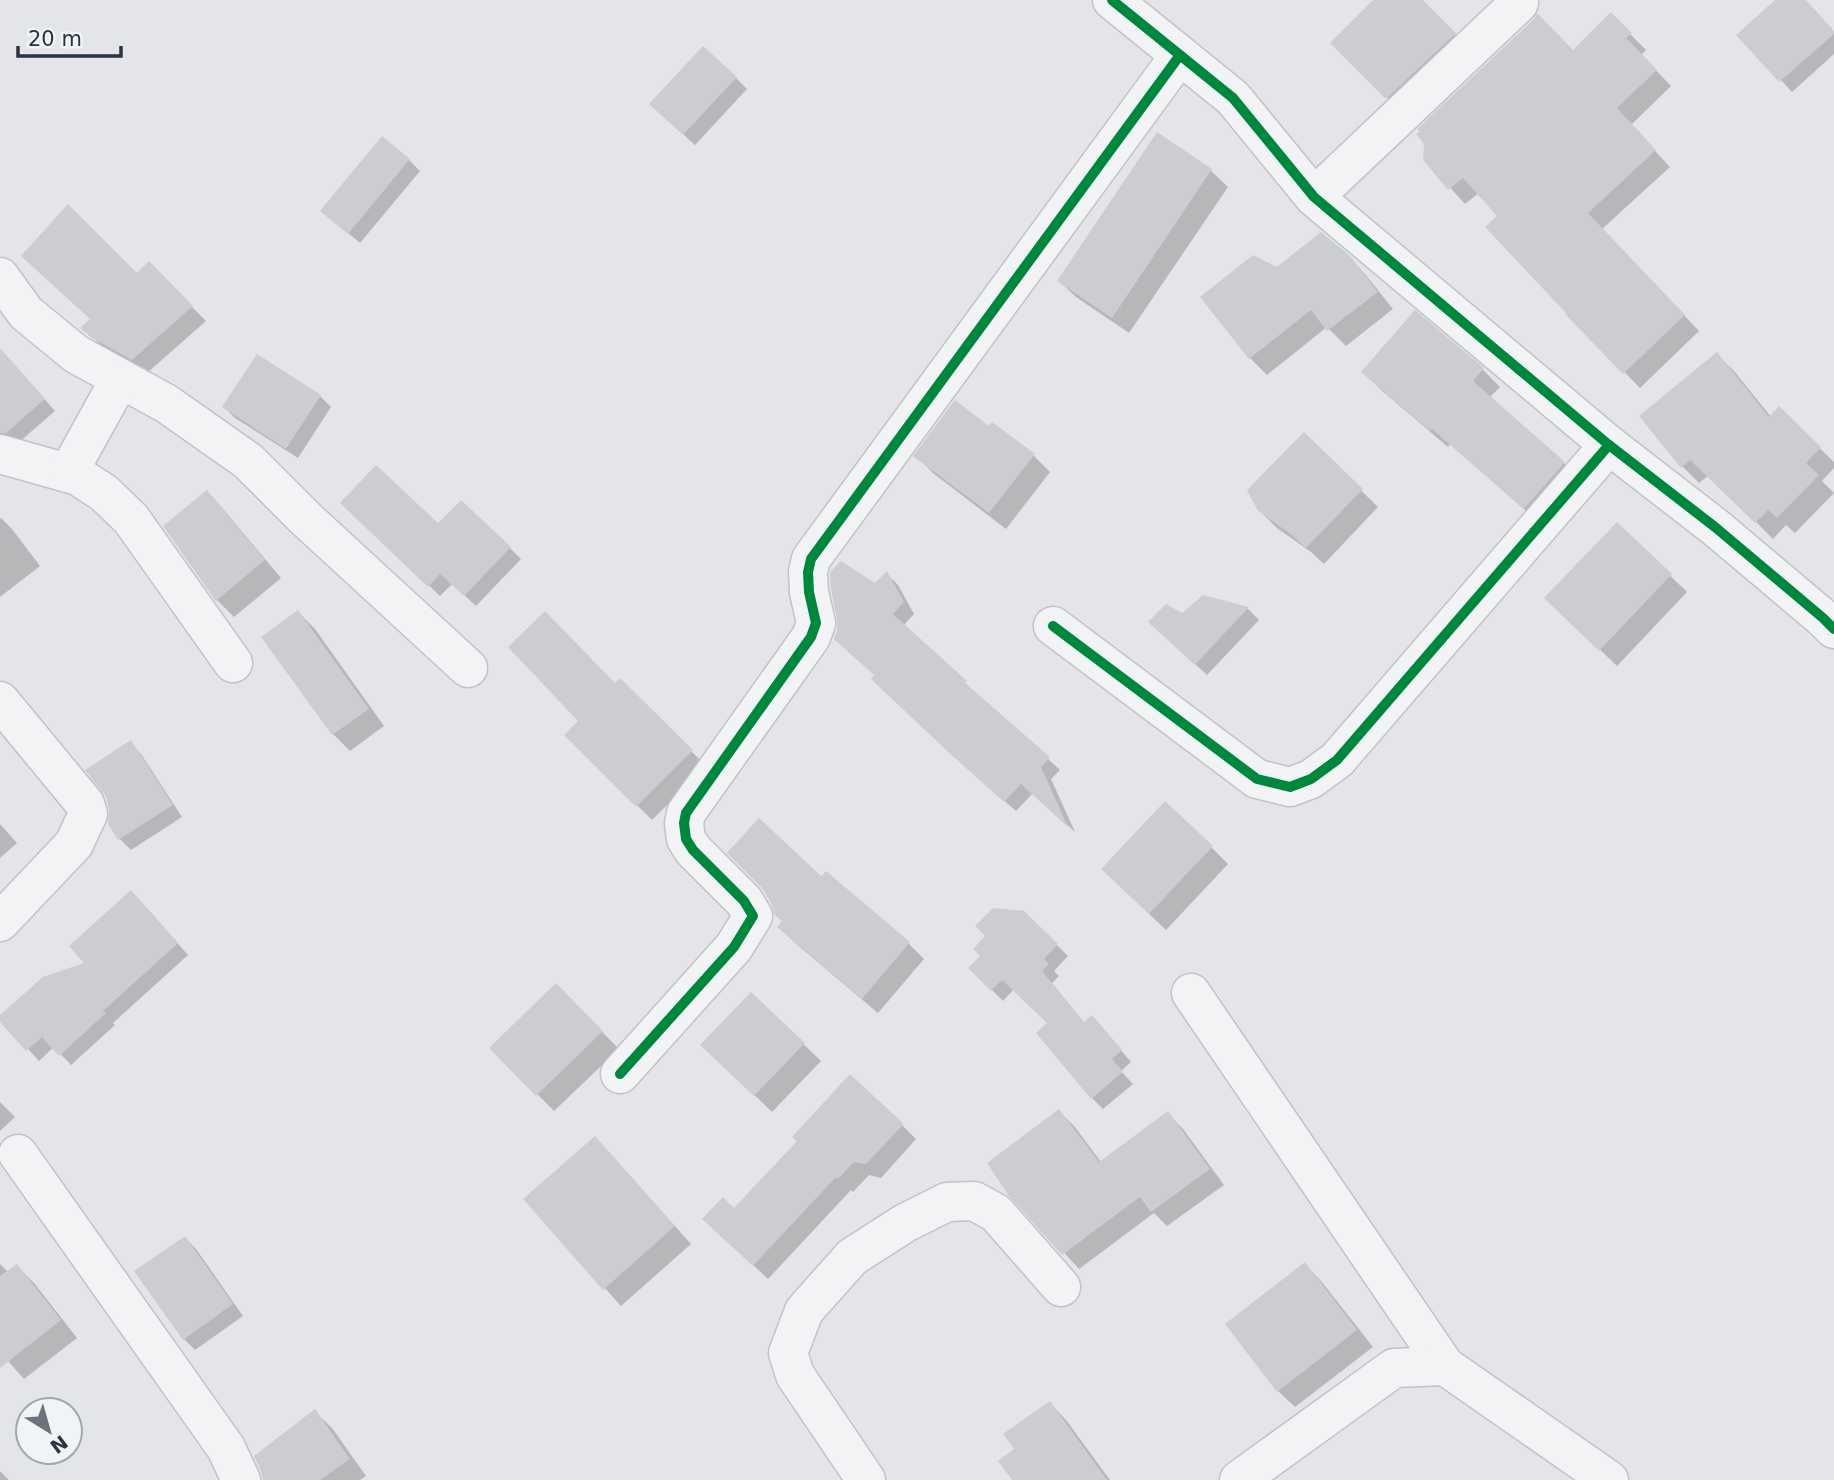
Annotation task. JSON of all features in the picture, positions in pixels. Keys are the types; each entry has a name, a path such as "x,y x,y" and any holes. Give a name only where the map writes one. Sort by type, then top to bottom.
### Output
{"street":[{"path":"1112,0 1233,98 1314,197 1609,445 1715,527 1834,629"},
{"path":"1314,197 1519,3 1518,0"},
{"path":"620,1074 734,947 753,916 744,901 693,850 687,839 684,823 686,813 811,637 816,623 808,572 811,559 1180,55"},
{"path":"0,277 26,313 76,354 167,404 248,461 306,519 468,668"},
{"path":"68,473 120,379"},
{"path":"1053,626 1257,779 1290,787 1311,779 1337,760 1609,445"},
{"path":"0,454 78,476 104,493 131,519 233,663"},
{"path":"0,701 85,804 88,814 74,844 0,922"},
{"path":"1191,993 1445,1366 1609,1480"},
{"path":"18,1154 226,1448 241,1480"},
{"path":"866,1480 795,1375 788,1353 804,1311 852,1257 905,1223 947,1202 974,1201 996,1213 1061,1287"},
{"path":"1239,1480 1394,1368 1445,1366"}],"building":[{"path":"1373,0 1423,0 1456,33 1386,99 1330,43"},
{"path":"1775,0 1806,0 1834,31 1834,34 1779,82 1736,35"},
{"path":"1611,12 1632,33 1626,38 1657,70 1617,108 1656,150 1588,213 1685,315 1623,374 1485,227 1497,216 1463,178 1448,190 1423,160 1424,144 1416,134 1420,132 1417,129 1534,19 1537,13 1573,50"},
{"path":"703,46 737,77 683,135 649,104"},
{"path":"1157,132 1212,169 1112,318 1057,281"},
{"path":"382,136 410,159 348,234 320,211"},
{"path":"68,204 137,273 149,261 193,306 132,360 92,338 80,328 90,319 21,256"},
{"path":"1321,232 1349,255 1378,292 1327,331 1311,310 1249,359 1200,297 1253,255 1277,267"},
{"path":"1415,310 1484,368 1473,381 1565,462 1524,509 1361,372"},
{"path":"0,348 45,399 6,433 0,433"},
{"path":"1717,352 1769,417 1779,406 1821,447 1806,463 1819,475 1777,518 1768,510 1755,523 1690,460 1681,468 1639,416"},
{"path":"257,354 321,395 286,449 222,407"},
{"path":"955,400 989,426 992,422 1035,454 989,513 913,456"},
{"path":"1304,432 1363,489 1306,548 1258,511 1247,490"},
{"path":"376,465 438,523 461,500 511,547 464,596 440,574 428,587 340,503"},
{"path":"207,490 265,560 216,601 163,526"},
{"path":"1617,522 1672,574 1599,651 1544,598"},
{"path":"841,561 875,583 887,571 904,602 893,614 967,681 965,683 1050,757 1041,767 1068,827 1021,784 1004,802 871,679 874,675 834,639 837,619 830,574"},
{"path":"1203,595 1249,607 1195,665 1148,622 1166,604 1182,613"},
{"path":"298,610 369,709 332,735 261,637"},
{"path":"545,611 615,683 620,678 693,750 636,807 564,735 578,721 508,647"},
{"path":"131,740 173,805 118,840 108,824 109,809 106,797 85,770"},
{"path":"1165,801 1213,846 1149,914 1101,869"},
{"path":"759,818 821,876 826,871 910,942 862,999 777,927 782,921 774,914 763,889 727,853"},
{"path":"131,890 178,943 103,1011 106,1013 59,1056 42,1037 26,1051 0,1022 0,1015 43,977 84,963 69,946"},
{"path":"993,908 1024,911 1058,944 1044,959 1049,964 1042,971 1084,1022 1092,1015 1122,1050 1112,1059 1123,1072 1091,1099 1036,1033 1047,1023 1002,980 991,991 968,968 980,956 973,949 985,936 975,926"},
{"path":"556,983 603,1031 536,1096 489,1048"},
{"path":"751,992 805,1043 754,1096 700,1045"},
{"path":"850,1074 904,1124 866,1164 854,1162 838,1179 836,1177 753,1266 702,1219 723,1197 734,1208 797,1141 792,1137"},
{"path":"1059,1109 1099,1162 1168,1111 1210,1169 1151,1212 1140,1197 1062,1255 1009,1196 987,1163"},
{"path":"595,1136 675,1226 603,1290 523,1199"},
{"path":"185,1236 233,1304 183,1340 134,1271"},
{"path":"1305,1262 1357,1330 1277,1392 1225,1324"},
{"path":"17,1264 61,1320 0,1368 0,1276"},
{"path":"1050,1401 1107,1480 1012,1480 998,1461 1014,1449 1003,1434"},
{"path":"315,1409 350,1459 320,1480 263,1480 254,1456"}],"cycle path":[{"path":"1112,0 1233,98 1314,197 1609,445 1715,527 1834,629"},
{"path":"620,1074 734,947 753,916 744,901 693,850 686,839 684,823 686,813 811,637 816,623 809,592 808,572 811,559 1180,55"},
{"path":"1053,626 1257,779 1290,787 1311,779 1337,760 1609,445"}]}
